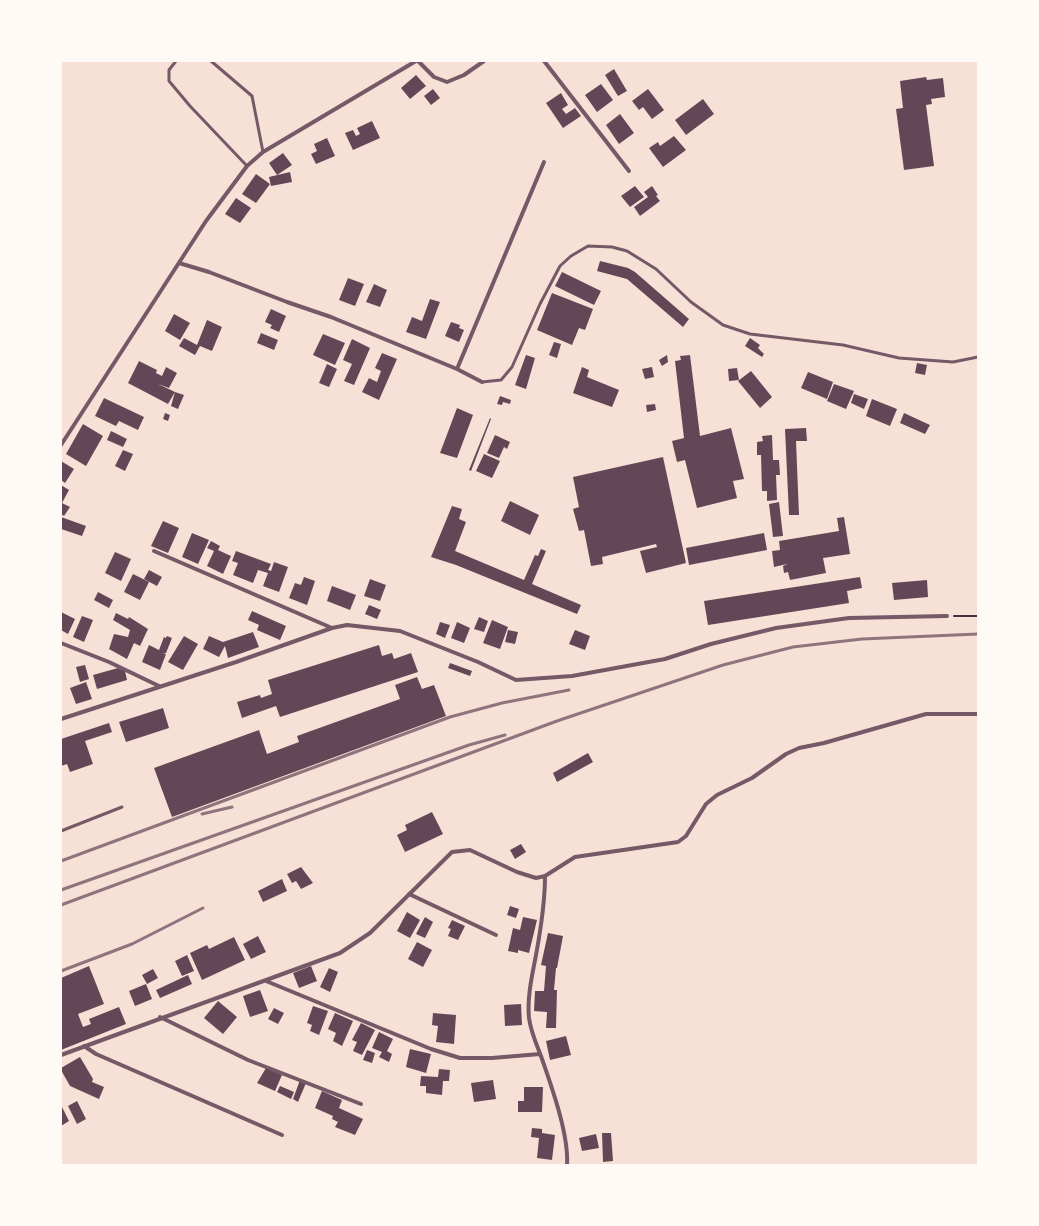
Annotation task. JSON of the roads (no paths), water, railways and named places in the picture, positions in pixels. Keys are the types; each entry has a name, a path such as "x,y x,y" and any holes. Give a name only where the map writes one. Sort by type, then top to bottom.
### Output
{"street":[{"path":"61,445 206,221 247,166 263,152 417,61 434,77 447,82 464,75 484,61"},
{"path":"544,61 629,171"},
{"path":"457,369 544,162"},
{"path":"179,263 209,272 267,295 331,317 457,369 482,382"},
{"path":"154,551 332,628"},
{"path":"61,719 236,662 332,628 347,625 400,631 478,662 516,680 572,676 666,659 711,644 776,628 849,618 947,616"},
{"path":"61,643 109,662 159,686"},
{"path":"61,1055 160,1017 266,981 340,953 370,933 448,855 461,850 470,850 517,872 536,878 545,876 575,857 678,842 686,836 706,804 718,795 752,778 786,754 799,748 824,743 926,714 978,714"},
{"path":"545,876 544,904 528,997 530,1025 560,1117 565,1142 567,1165"},
{"path":"409,894 496,935"},
{"path":"266,981 431,1049 460,1058 492,1058 540,1054"},
{"path":"160,1017 248,1060 361,1104"},
{"path":"84,1046 96,1054 282,1135"}],"lane":[{"path":"176,61 170,70 169,81 190,106 247,166"},
{"path":"211,61 252,96 263,152"},
{"path":"482,382 501,380 512,367 540,304 560,266 570,256 588,246 612,247 627,251 656,269 691,302 723,326 750,334 843,345 899,358 954,362 978,357"},
{"path":"61,831 122,807"}],"railway":[{"path":"61,905 557,721 723,665 793,647 862,639 978,634"},
{"path":"61,861 450,717 502,703 569,690"},
{"path":"61,890 469,745 505,735"},
{"path":"202,814 232,807"},
{"path":"61,971 132,944 203,908"}]}
